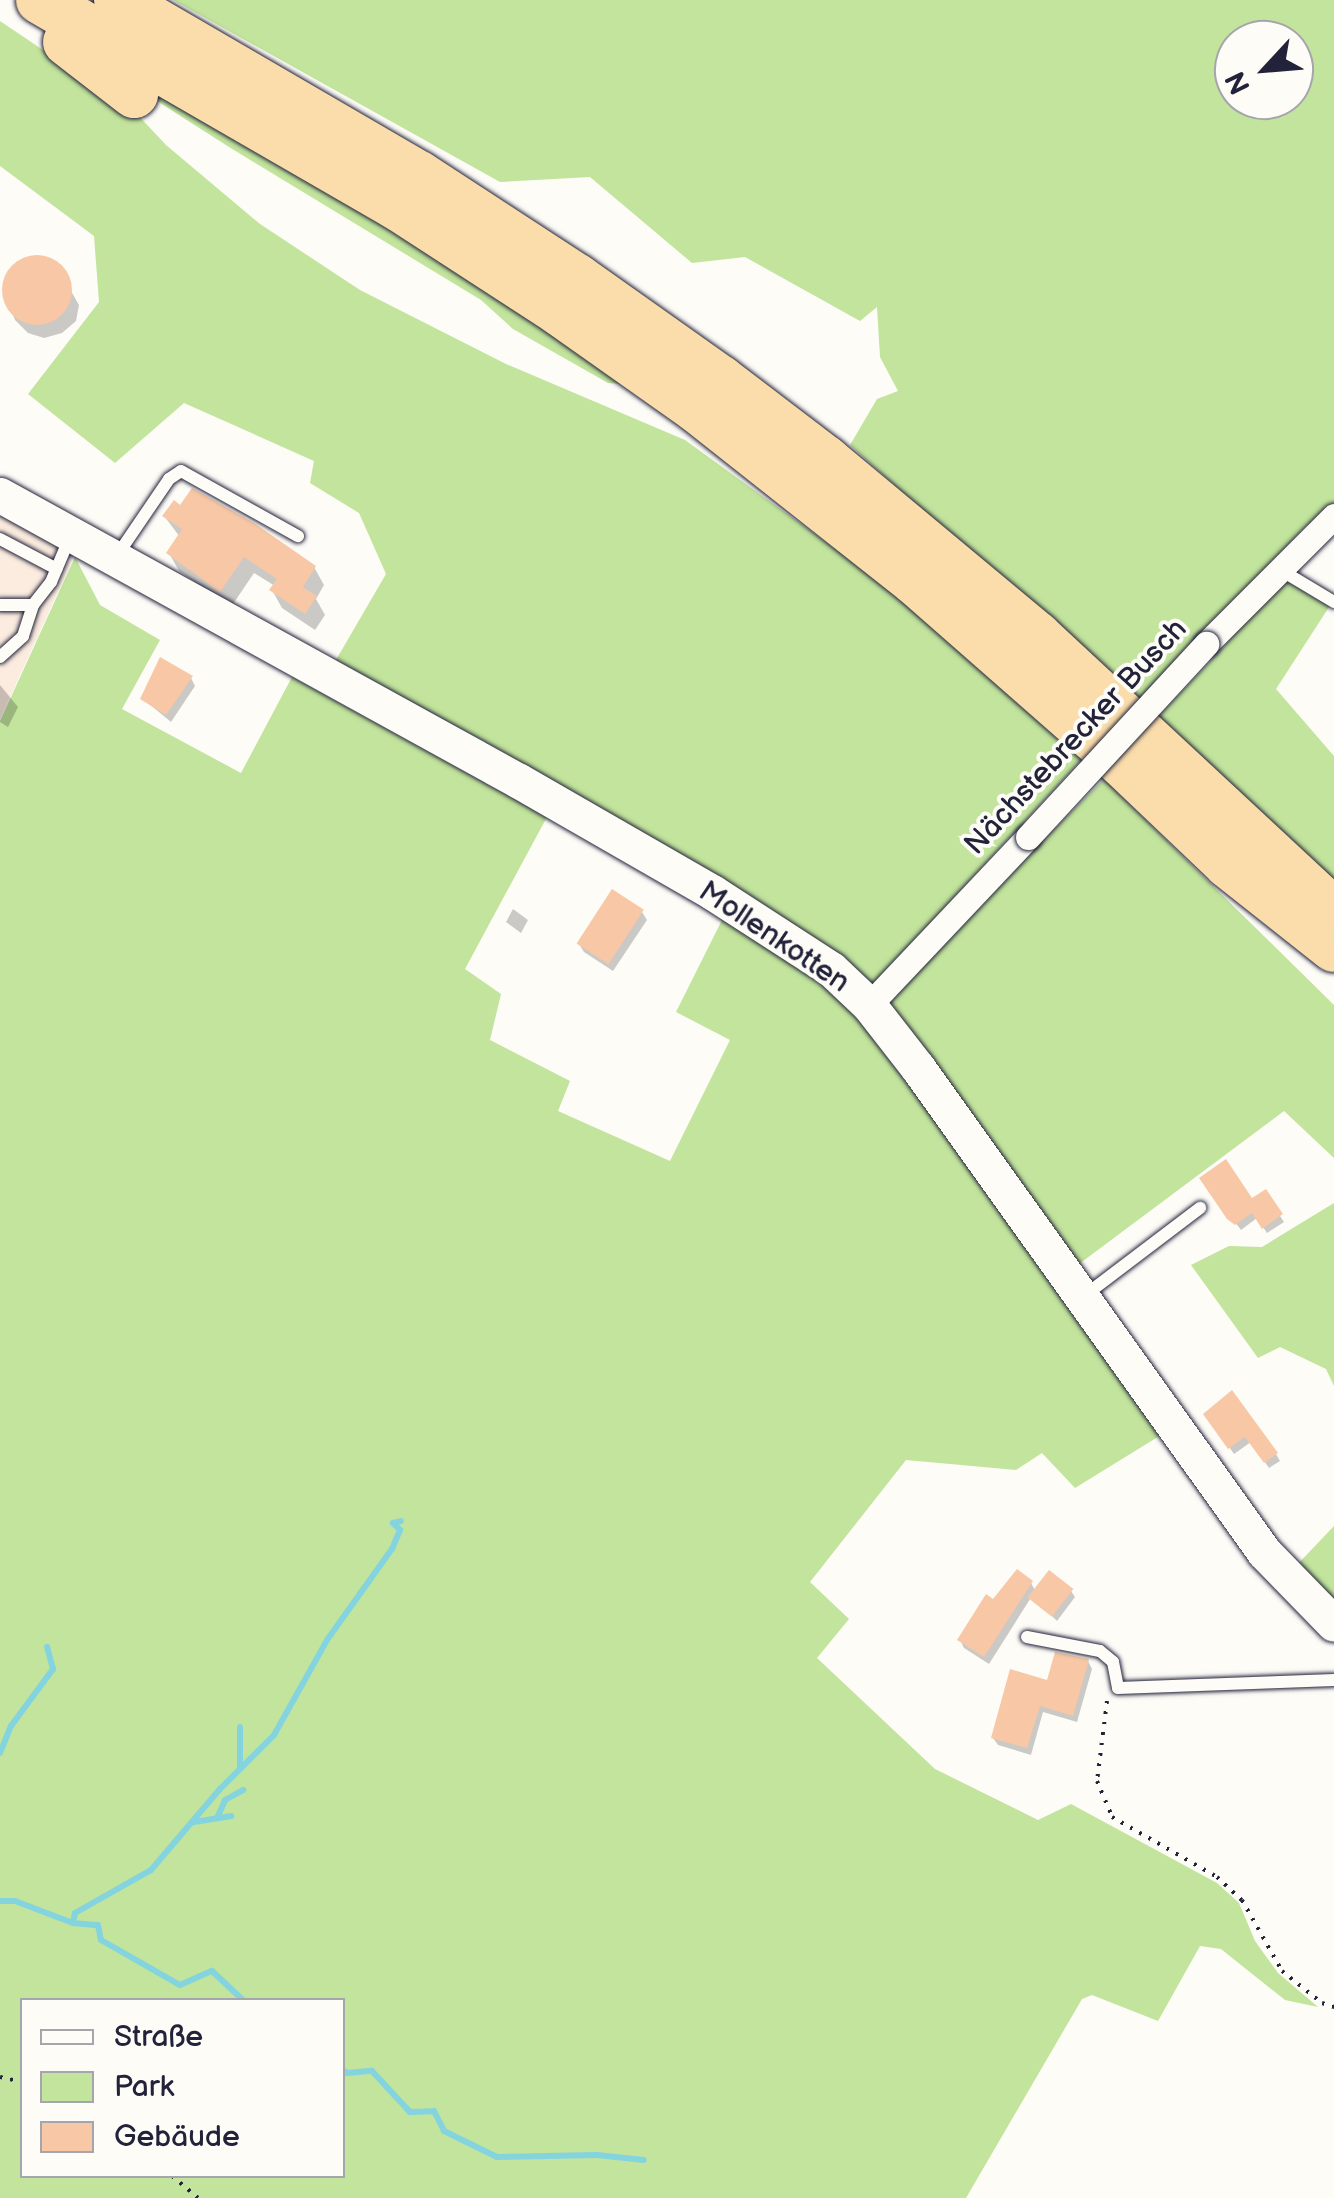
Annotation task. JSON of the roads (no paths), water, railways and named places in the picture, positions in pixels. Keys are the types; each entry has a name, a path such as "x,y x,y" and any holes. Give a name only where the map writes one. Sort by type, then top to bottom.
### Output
{"highway":[{"path":"13,0 134,94"},
{"path":"40,0 397,206 560,312 808,494 1026,676 1228,864 1334,948"},
{"path":"118,0 419,175 577,278 736,392 841,472 1023,624 1334,912"},
{"path":"622,394 808,494"}],"main road":[{"name":"Mollenkotten","path":"0,495 712,892 831,969 869,1005 1264,1552 1334,1624"}],"street":[{"name":"Nächstebrecker Busch","path":"869,1005 1206,644 1334,516"}],"lane":[{"path":"114,559 169,479 181,471 298,536"},
{"path":"0,657 23,636 33,604 57,569 71,534"},
{"path":"0,539 57,569"},
{"path":"1279,569 1334,602"},
{"path":"0,605 33,604"},
{"path":"1082,1298 1200,1208"},
{"path":"1027,1637 1100,1651 1113,1662 1118,1688 1334,1680"}],"waterway":[{"path":"0,1901 15,1901 73,1923 75,1913 151,1870 220,1789 274,1735 327,1640 392,1549 400,1530 393,1523 401,1521"},
{"path":"0,1753 11,1726 53,1669 47,1647"},
{"path":"240,1727 240,1769"},
{"path":"218,1816 225,1800 243,1790"},
{"path":"194,1822 232,1816"},
{"path":"73,1923 98,1925 101,1940 180,1985 212,1971 241,1998"},
{"path":"345,2071 372,2071 410,2112 434,2111 444,2131 497,2157 597,2155 644,2160"}]}
